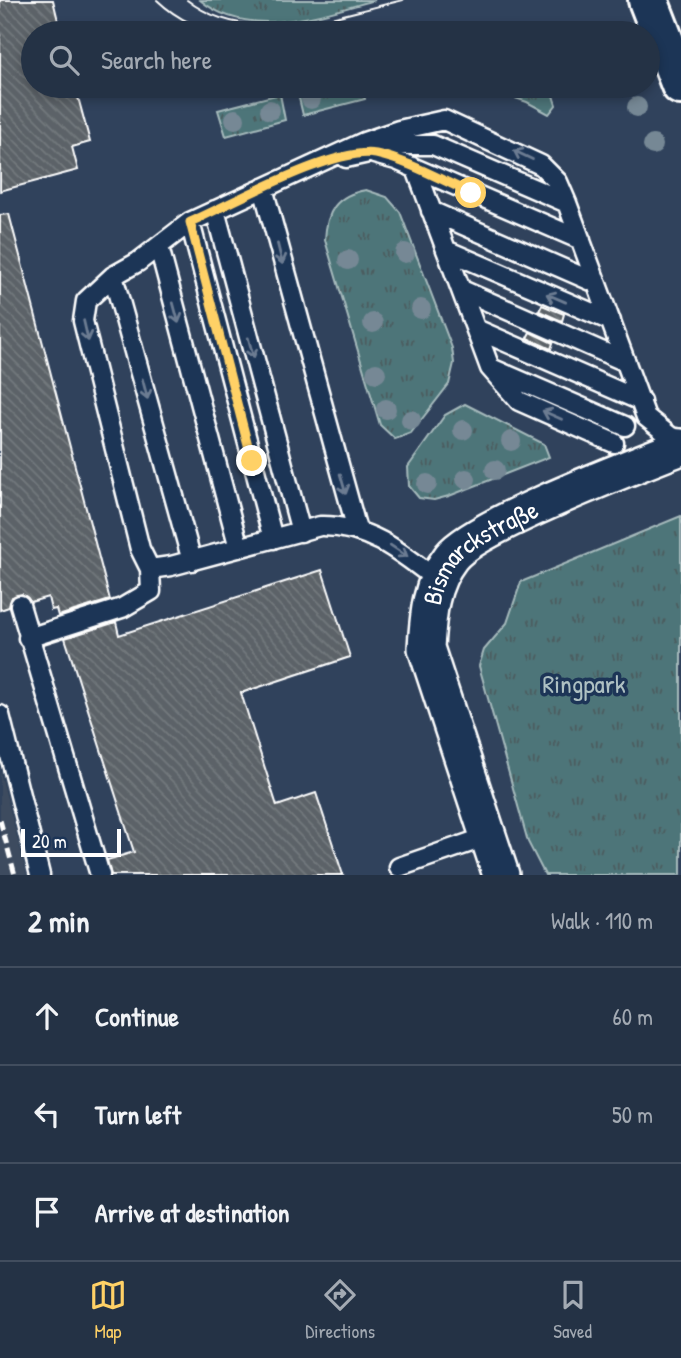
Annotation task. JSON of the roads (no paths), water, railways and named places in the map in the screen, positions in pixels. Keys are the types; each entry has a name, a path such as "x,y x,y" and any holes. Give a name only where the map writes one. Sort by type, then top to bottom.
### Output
{"main road":[{"path":"648,0 656,21"},
{"path":"660,31 681,85"}],"street":[{"name":"Bismarckstraße","path":"501,875 486,837 426,648 428,609 437,580 453,555 617,457 681,447"}],"lane":[{"path":"28,638 122,608 151,591 150,569 140,550 83,321 86,301 113,276 159,247 190,222 399,130 444,120 541,165 558,182 644,409"},
{"path":"322,162 405,145 433,145 566,203"},
{"path":"373,153 581,240"},
{"path":"416,169 490,368 519,401 617,457 625,426 644,409"},
{"path":"263,188 356,530"},
{"path":"215,211 301,532"},
{"path":"431,211 596,283"},
{"path":"190,222 273,539"},
{"path":"159,247 239,548"},
{"path":"446,250 611,321"},
{"path":"113,276 192,561"},
{"path":"461,290 626,362"},
{"path":"476,329 644,409 671,437 681,439"},
{"path":"490,368 625,426"},
{"path":"150,569 329,526 356,530 379,538 437,580"},
{"path":"20,605 100,875"},
{"path":"0,715 40,875"},
{"path":"399,867 486,837"}],"tram line":[{"path":"157,0 187,21"},
{"path":"187,0 204,11 232,21"},
{"path":"331,18 403,0"},
{"path":"312,21 338,17"}],"railway":[{"path":"0,820 15,875"}],"park label":[{"name":"Ringpark","path":"584,683"}]}
